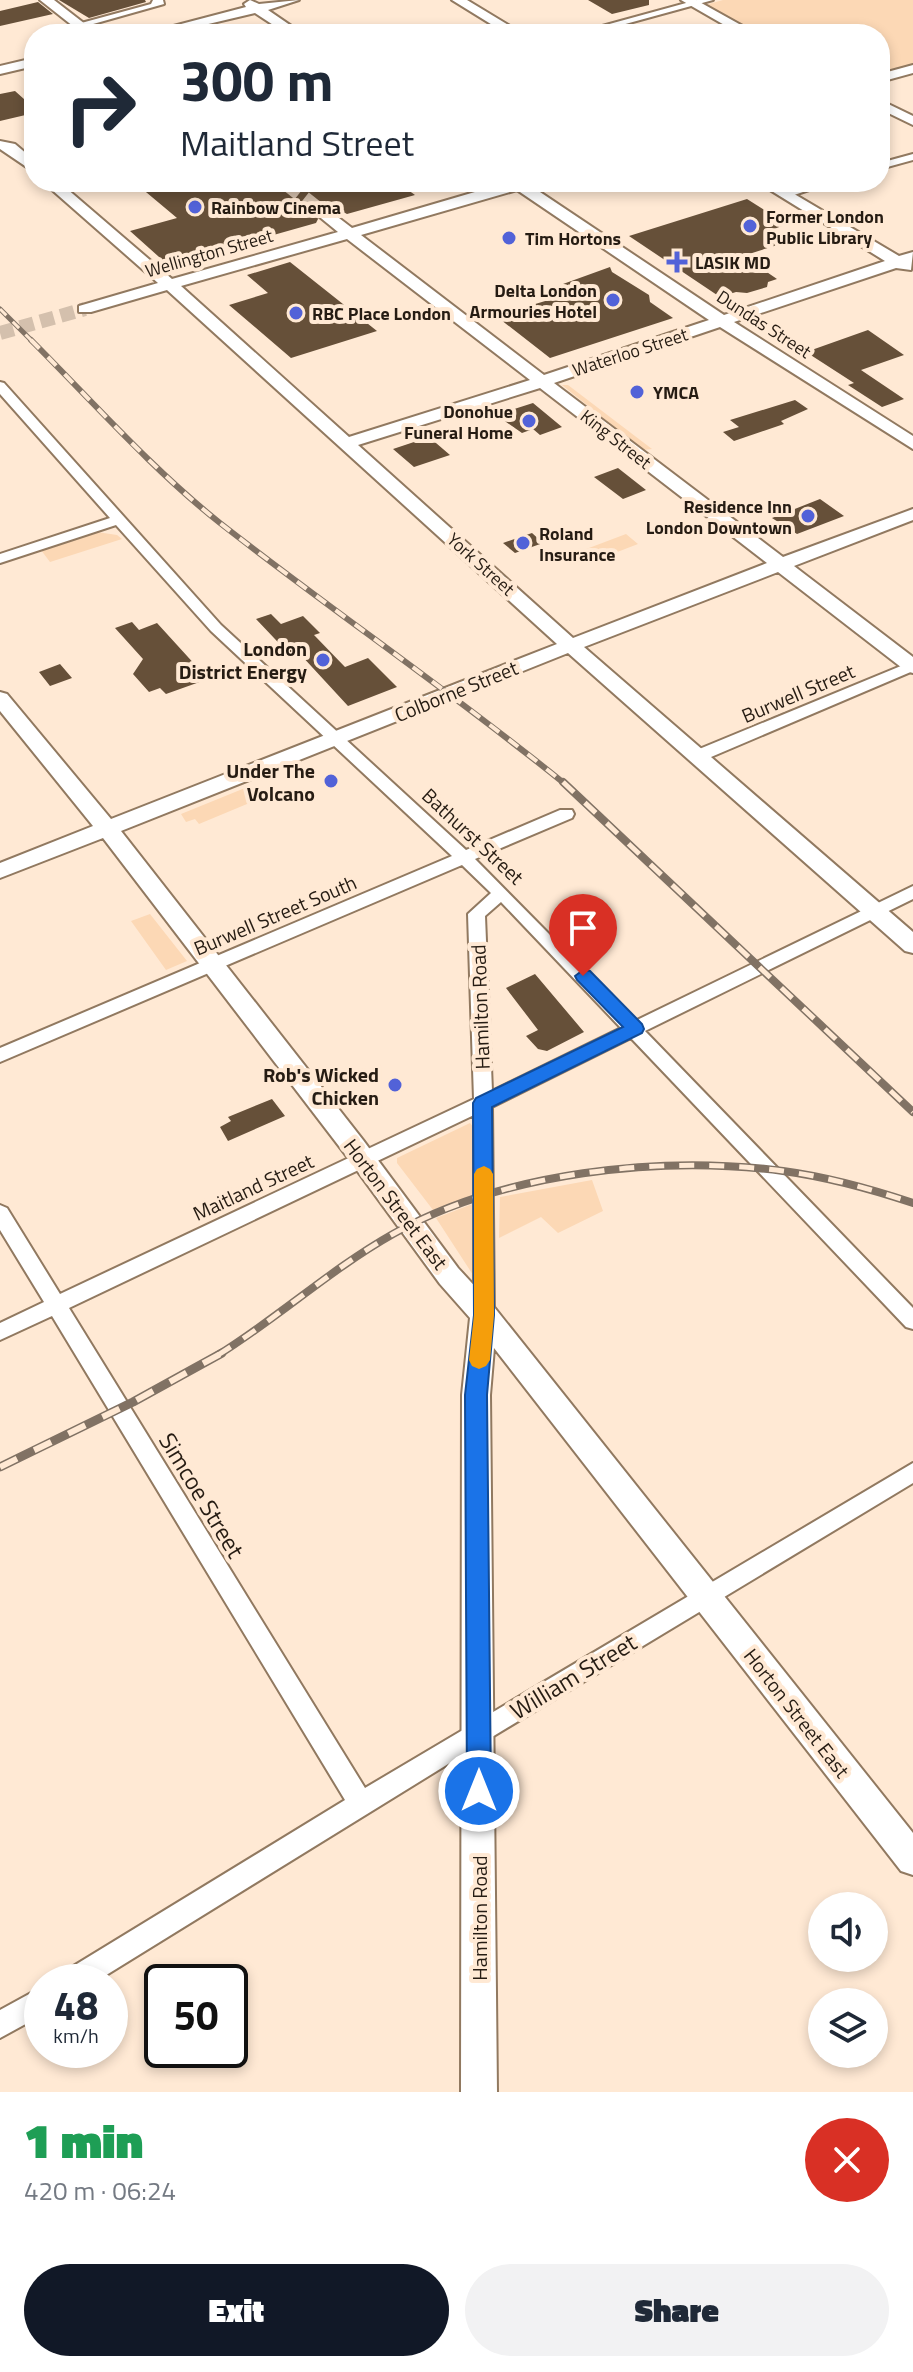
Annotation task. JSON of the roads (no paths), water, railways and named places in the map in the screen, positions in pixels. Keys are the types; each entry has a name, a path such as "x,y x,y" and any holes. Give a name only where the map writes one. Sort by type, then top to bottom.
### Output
{"main road":[{"path":"46,0 78,24"},
{"path":"245,0 281,24"},
{"path":"192,24 293,0"},
{"path":"458,0 499,24"},
{"path":"696,1 734,24"},
{"path":"0,70 24,64"},
{"path":"890,75 913,69"},
{"path":"890,109 913,121"},
{"path":"0,133 11,142 5,146 24,160"},
{"name":"York Street","path":"62,192 166,281 570,645 913,945"},
{"name":"Wellington Street","path":"166,281 192,269 348,230 464,192"},
{"name":"Wellington Street","path":"81,306 488,192"},
{"name":"Dundas Street","path":"534,192 723,321 913,444"},
{"path":"780,192 905,260 913,272"},
{"name":"King Street","path":"321,211 913,666"},
{"name":"Waterloo Street","path":"346,443 905,260"},
{"path":"148,266 170,270 192,269"},
{"name":"Colborne Street","path":"0,871 570,645 913,514"},
{"name":"Horton Street East","path":"0,698 107,829 363,1159 449,1276 484,1315 913,1859"},
{"name":"Hamilton Road","path":"479,2092 476,1395 484,1315"}],"street":[{"path":"83,24 154,6 160,3 158,0"},
{"path":"614,24 696,1"},
{"path":"890,163 913,157"},
{"path":"785,195 795,192"},
{"name":"Bathurst Street","path":"0,386 216,628 502,893 913,1321"},
{"path":"0,559 120,519"},
{"name":"Burwell Street","path":"698,756 913,666"},
{"name":"Burwell Street South","path":"0,1055 566,814"},
{"name":"Maitland Street","path":"0,1332 483,1103 913,892"},
{"name":"Hamilton Road","path":"484,1315 483,1103 476,914 502,893"},
{"name":"Simcoe Street","path":"0,1213 361,1804"},
{"name":"William Street","path":"100,1964 913,1472"},
{"path":"0,2025 24,2011"}],"tunnel":[{"path":"297,192 321,211"},
{"path":"0,333 85,309"}],"railway":[{"path":"0,309 31,340"},
{"path":"31,340 147,458 220,523 565,784"},
{"path":"563,782 913,1112"},
{"path":"218,1355 348,1262 393,1234 436,1213 532,1183 583,1173 635,1168 686,1165 735,1167 816,1177 913,1203"},
{"path":"0,1467 133,1402 222,1353"}],"place":[{"name":"Rainbow Cinema","path":"195,207"},
{"name":"Former London Public Library","path":"750,226"},
{"name":"Tim Hortons","path":"509,238"},
{"name":"LASIK MD","path":"677,262"},
{"name":"Delta London Armouries Hotel","path":"613,300"},
{"name":"RBC Place London","path":"296,313"},
{"name":"YMCA","path":"637,392"},
{"name":"Donohue Funeral Home","path":"529,421"},
{"name":"Residence Inn London Downtown","path":"808,516"},
{"name":"Roland Insurance","path":"523,543"},
{"name":"London District Energy","path":"323,660"},
{"name":"Under The Volcano","path":"331,781"},
{"name":"Rob's Wicked Chicken","path":"395,1085"}]}
